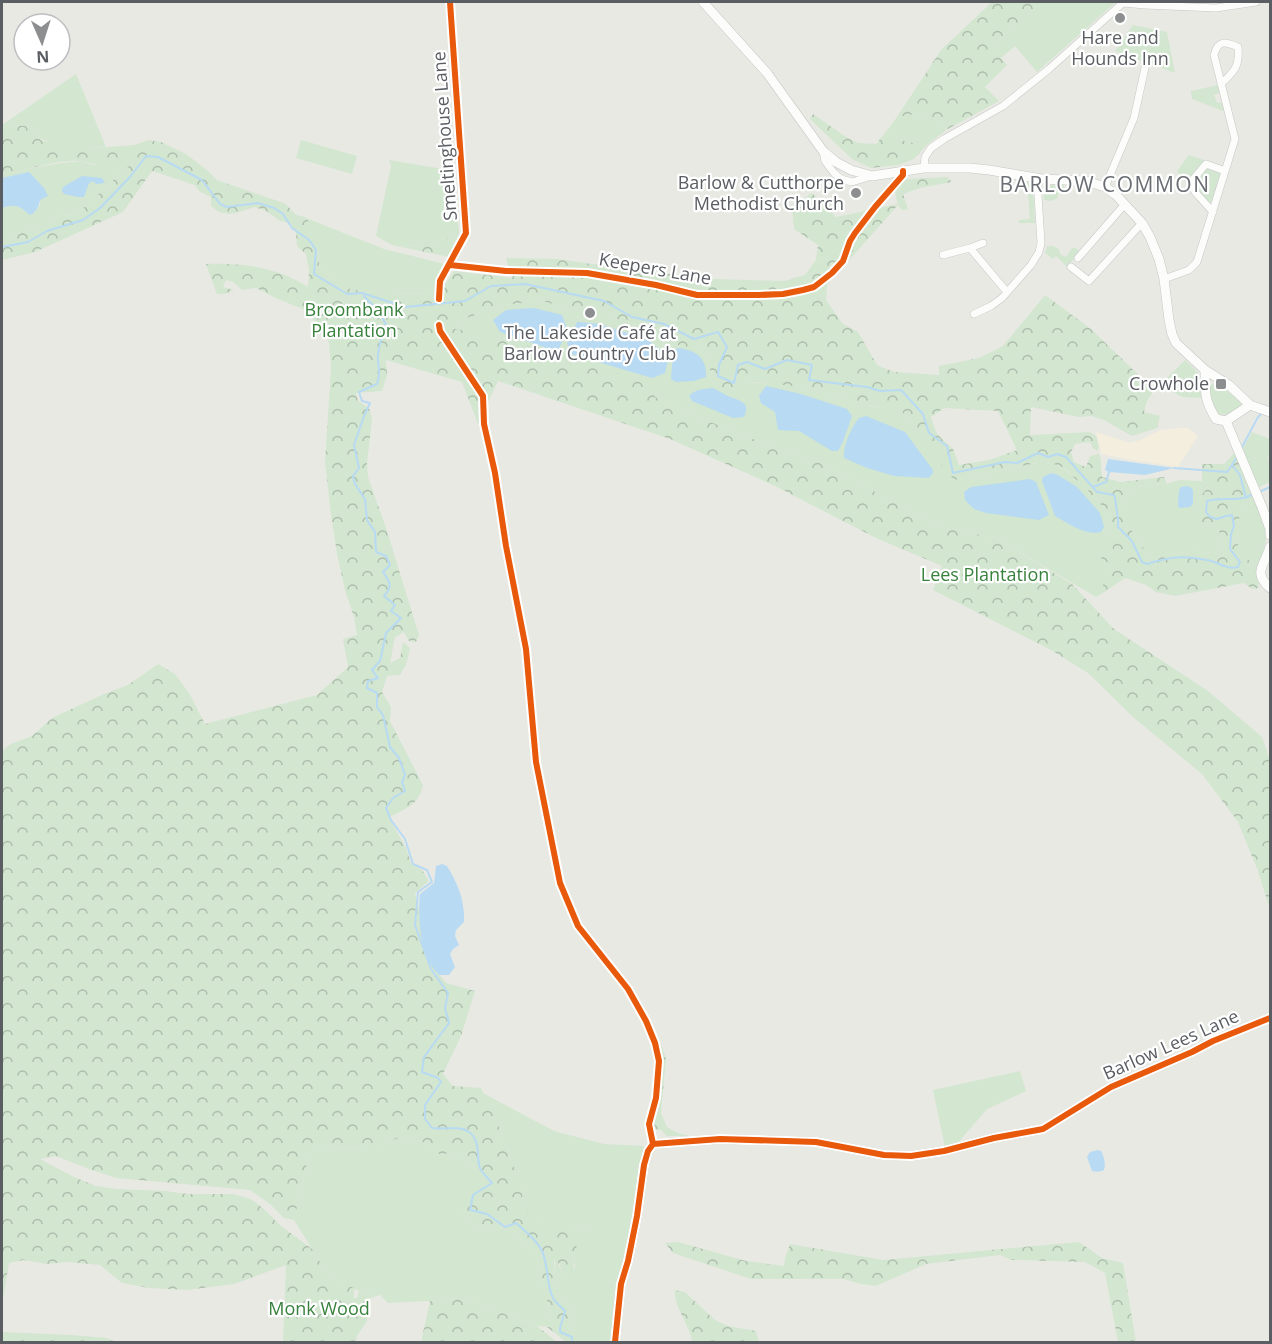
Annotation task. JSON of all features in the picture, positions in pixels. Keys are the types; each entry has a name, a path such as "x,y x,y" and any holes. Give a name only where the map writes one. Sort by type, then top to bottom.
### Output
{"street":[{"name":"Smeltinghouse Lane","path":"450,2 466,233 450,265"},
{"path":"703,2 767,73 823,151 836,162 851,170 872,176 924,168 952,167 989,170 1037,179 1086,181 1105,187 1125,204 1142,223 1150,237 1164,279 1172,334 1176,343 1205,370 1229,386 1250,405 1270,412"},
{"path":"924,168 925,157 932,148 1003,106 1049,69 1123,2 1216,8 1256,2"},
{"path":"1164,279 1190,270 1197,262 1235,140 1221,84 1214,55 1216,47 1228,42 1238,47 1239,57 1236,70 1221,84"},
{"path":"1105,187 1134,118 1146,68"},
{"path":"1213,212 1195,192 1191,182 1206,164 1225,171"},
{"name":"Keepers Lane","path":"450,265 506,271 587,273 698,295 783,294 803,290 814,287 843,261 855,233 903,176 903,171"},
{"path":"974,314 991,306 1007,292 1040,252 1037,179"},
{"path":"1078,258 1125,204"},
{"path":"1071,267 1089,281 1142,223"},
{"path":"943,255 983,243"},
{"path":"970,248 1007,292"},
{"path":"1205,370 1205,396 1216,419 1226,421 1250,405"},
{"path":"1226,421 1256,493 1270,534"},
{"path":"1270,547 1260,573 1270,588"},
{"name":"Barlow Lees Lane","path":"615,1342 621,1284 637,1216 644,1165 648,1150 653,1144 720,1139 816,1142 884,1155 944,1151 994,1138 1043,1129 1111,1087 1270,1018"}],"shaded area":[{"path":"1188,428 1198,436 1178,467 1101,454 1096,432 1130,443 1160,430"}],"green space":[{"path":"992,2 1042,2 994,44 1007,65 985,87 999,101 946,130 934,118 915,114 897,117 941,50"},
{"path":"1042,2 1116,2 1037,72 1015,46 1001,58 994,44"},
{"path":"1133,25 1167,32 1175,73 1115,51"},
{"path":"76,74 106,147 60,145 35,136 36,127 13,125 2,127 2,125"},
{"path":"1218,85 1219,93 1214,95 1217,103 1221,102 1223,111 1192,99 1191,91"},
{"path":"813,114 858,143 876,144 885,133 907,142 927,145 914,159 898,165 871,168 852,159 810,119"},
{"path":"915,114 934,118 946,130 927,145 907,142 885,133 897,117"},
{"path":"13,125 36,127 35,136 43,141 95,148 134,145 149,140 161,142 186,154 217,180 286,204 295,214 306,218 314,229 320,268 340,286 384,293 439,294 454,271 512,278 506,258 558,259 715,279 784,281 805,275 816,260 818,245 794,229 792,207 812,193 836,217 898,204 895,188 905,179 947,177 952,182 903,194 908,209 902,210 898,205 827,285 826,300 842,323 858,332 877,365 894,372 939,375 939,366 979,358 1003,346 1045,295 1091,329 1154,390 1146,403 1144,412 1160,416 1157,428 1132,436 1104,420 1091,416 1079,417 1031,407 1030,435 1090,432 1096,436 1099,447 1097,451 1090,442 1075,444 1071,452 1074,462 1086,467 1090,456 1099,454 1102,477 1120,482 1164,477 1167,484 1136,486 1120,500 1126,509 1126,526 1137,537 1148,559 1183,552 1219,554 1221,536 1218,529 1201,522 1198,507 1199,499 1209,485 1202,481 1202,464 1224,464 1237,450 1255,497 1241,511 1238,547 1240,558 1246,558 1257,566 1259,588 1252,589 1244,583 1175,596 1156,592 1146,585 1125,578 1103,593 1103,582 1107,577 1108,563 1097,555 1100,547 1106,548 1112,554 1114,537 1108,534 1103,507 1088,495 1089,487 1062,467 1037,463 955,480 947,473 917,429 899,408 881,408 859,403 795,384 792,386 745,382 738,395 728,394 713,386 705,354 695,347 682,347 643,327 617,319 595,305 571,309 542,301 504,305 458,321 455,329 495,336 650,383 655,397 685,412 786,452 815,460 941,527 996,538 1072,584 1114,629 1208,691 1262,737 1270,760 1270,910 1258,871 1238,822 1202,774 1133,717 1088,673 1051,650 933,590 942,566 876,538 775,486 670,439 498,381 478,424 462,382 386,360 387,375 382,391 356,393 358,401 369,408 372,419 367,464 368,477 419,635 416,642 409,641 404,632 395,637 390,663 400,658 403,642 410,648 406,665 400,675 387,676 382,692 391,707 390,721 423,785 415,802 389,817 406,848 411,863 422,870 429,881 415,893 433,967 446,983 475,991 461,1036 443,1074 453,1086 481,1088 523,1185 522,1204 548,1232 577,1224 596,1226 578,1238 571,1277 564,1275 554,1259 558,1296 569,1306 572,1333 576,1342 566,1342 547,1327 553,1327 536,1252 515,1234 494,1225 479,1229 466,1222 461,1212 469,1200 477,1197 479,1185 475,1169 466,1153 439,1154 426,1143 404,1136 373,1147 324,1148 309,1154 294,1220 284,1218 270,1204 250,1190 116,1178 56,1156 40,1159 96,1186 188,1194 233,1194 251,1199 312,1249 327,1273 337,1282 354,1288 354,1298 357,1298 359,1291 380,1295 367,1299 367,1321 357,1336 356,1342 283,1342 286,1265 234,1284 187,1290 149,1288 122,1283 100,1265 67,1262 47,1264 23,1260 9,1263 2,1305 2,751 11,744 32,736 52,718 128,685 158,664 175,674 189,693 205,724 317,695 348,667 343,639 357,635 337,554 325,462 331,368 329,343 325,333 305,310 256,288 242,290 233,282 226,280 223,287 234,290 225,294 217,294 206,264 246,265 285,275 308,287 309,271 306,254 297,246 296,233 291,224 254,207 230,214 219,212 211,206 211,197 200,192 195,185 152,171 123,212 35,252 2,260 2,237 37,228 58,216 76,215 133,162 110,167 82,161 63,162 2,176 2,127","holes":["944,408 998,411 1017,450 989,460 959,465 953,449 936,432 931,417"]},
{"path":"301,140 357,156 352,174 296,158"},
{"path":"1189,155 1204,160 1204,163 1194,172 1189,186 1177,171"},
{"path":"389,160 455,171 459,234 426,246 392,245 376,236 391,166"},
{"path":"82,161 94,165 134,161 76,215 58,216 37,228 2,237 2,208 14,205 34,213 40,205 40,200 29,172 2,178 2,176 41,166"},
{"path":"1206,167 1219,172 1220,175 1213,200 1210,202 1195,185 1195,181"},
{"path":"1027,181 1033,188 1035,223 1019,223 1019,220 1030,219"},
{"path":"1050,185 1064,185 1064,188 1058,188 1058,198 1051,201 1044,200 1044,188"},
{"path":"306,218 384,249 445,264 437,279 436,294 384,293 340,286 320,268 315,236"},
{"path":"459,234 449,257 392,245 426,246"},
{"path":"1047,246 1059,249 1060,254 1066,257 1072,248 1080,252 1067,267 1056,256 1053,259 1045,253"},
{"path":"542,301 571,309 595,305 617,319 643,327 682,347 695,347 705,354 713,386 744,382 795,384 880,408 899,408 955,480 1037,463 1061,467 1089,487 1088,495 1103,507 1108,534 1114,537 1107,577 1103,582 1103,593 1096,597 996,538 941,527 815,460 786,452 685,412 655,397 455,330 458,321 504,305"},
{"path":"1185,360 1199,376 1201,398 1183,397 1159,386"},
{"path":"1217,383 1242,403 1241,406 1228,414 1218,414 1209,398 1210,385"},
{"path":"1252,432 1270,439 1268,460 1270,461 1270,482 1257,488 1243,448"},
{"path":"1179,480 1202,481 1209,485 1199,499 1201,522 1218,529 1221,536 1219,554 1183,552 1148,559 1137,537 1126,526 1126,509 1120,500 1136,486 1167,484"},
{"path":"1255,497 1266,532 1265,547 1257,566 1246,558 1240,558 1238,540 1241,511"},
{"path":"661,1045 666,1058 661,1113 667,1127 690,1136 667,1136 661,1130 653,1129 653,1117 661,1083 662,1064 659,1046"},
{"path":"1020,1071 1026,1091 987,1109 956,1145 945,1147 933,1090"},
{"path":"483,1093 554,1131 604,1144 644,1146 625,1259 615,1295 612,1342 576,1342 572,1333 569,1306 558,1296 555,1277 555,1259 564,1275 575,1268 578,1237 595,1226 577,1224 548,1233 522,1204 523,1185"},
{"path":"404,1136 426,1143 439,1154 466,1153 480,1187 476,1198 461,1212 466,1222 479,1229 494,1225 515,1234 536,1252 553,1327 537,1326 471,1301 450,1298 388,1303 380,1295 359,1291 337,1282 327,1273 294,1220 309,1154 324,1148 373,1147"},
{"path":"678,1242 746,1261 784,1266 790,1244 883,1260 1079,1242 1102,1258 1123,1263 1136,1342 1118,1342 1105,1273 1085,1262 1012,1260 1000,1255 926,1264 876,1286 844,1279 751,1279 673,1253 665,1243"},
{"path":"675,1290 685,1292 715,1320 728,1326 756,1331 759,1342 692,1342 677,1303"},
{"path":"450,1298 471,1301 537,1326 557,1342 421,1342 430,1301"},
{"path":"2,1332 107,1338 116,1342 2,1342"}],"water":[{"path":"29,172 44,188 48,196 40,200 37,209 30,215 17,206 2,208 2,178"},
{"path":"82,176 102,178 105,183 96,184 93,181 89,183 84,197 64,194 63,187"},
{"path":"534,308 562,315 568,331 558,350 500,332 493,320 506,310"},
{"path":"577,322 600,324 648,340 667,355 665,373 652,378 571,354 567,343"},
{"path":"678,348 699,356 705,365 706,377 694,381 676,382 671,379 673,351"},
{"path":"766,386 801,394 847,409 852,416 838,451 832,451 799,431 778,430 775,412 761,403 759,396"},
{"path":"713,388 745,404 744,417 733,418 692,401 689,396 703,389"},
{"path":"866,416 905,432 933,470 929,478 894,476 844,458 850,432 859,418"},
{"path":"1108,459 1174,468 1145,475 1109,472 1105,470"},
{"path":"1051,473 1077,487 1100,513 1104,527 1101,532 1083,531 1055,516 1042,481 1043,477"},
{"path":"1030,479 1036,482 1049,515 1039,520 986,513 974,509 965,500 964,492 971,487"},
{"path":"1186,486 1193,490 1193,504 1190,507 1179,508 1179,490"},
{"path":"442,864 447,866 457,886 464,914 464,922 456,930 455,936 459,945 450,954 455,967 449,975 439,975 425,954 419,907 420,894 434,883 436,866"},
{"path":"1101,1151 1105,1166 1104,1170 1098,1172 1092,1171 1087,1157 1090,1152"}],"waterway":[{"path":"2,247 28,242 47,231 83,220 100,208 130,177 146,156 158,157 202,180 220,204 227,207 258,203 274,208 283,214 292,228 309,240 316,250 314,274 347,294 362,293 405,307 465,301 491,286 525,284 604,301 632,317 664,324 694,339 718,332 727,347 719,365 718,376 734,383 738,365 747,362 765,369 787,360 812,365 809,380 867,387 880,391 901,390 923,414 929,433 947,446 953,473 1005,462 1017,463 1038,453 1048,457 1057,454 1066,457 1097,492 1114,495 1118,527 1132,541 1142,562 1147,564 1184,557 1238,567 1240,562 1230,549 1234,526 1232,515 1217,519 1210,517 1206,512 1207,501 1248,497 1254,494"},
{"path":"364,296 380,313 387,327 378,351 377,384 359,392 362,401 370,403 354,445 359,468 353,476 355,484 365,499 367,520 375,532 376,552 386,556 390,565 383,572 389,584 389,589 384,596 395,605 391,611 401,618 386,633 380,661 372,670 378,678 368,681 367,688 377,693 377,707 383,715 390,747 399,758 405,775 402,782 405,791 393,798 386,808 391,820 405,839 413,864 427,870 432,882 418,892 415,925 431,969 448,993 445,1008 449,1023 424,1057 422,1072 438,1078 441,1082 425,1105 425,1119 432,1128 461,1129 473,1135 477,1144 480,1168 492,1183 473,1195 470,1210 487,1214 505,1227 516,1223 537,1243 544,1257 552,1296 565,1311 560,1332 572,1337 572,1342"},
{"path":"1241,449 1262,413"},
{"path":"1237,457 1232,465 1240,475 1246,498"},
{"path":"1174,468 1227,472 1232,465"},
{"path":"1093,487 1106,482 1109,472"},
{"path":"1259,492 1270,487"}],"cycle path":[{"path":"439,299 440,281 466,233 450,2"},
{"path":"450,265 506,271 587,273 697,295 783,294 803,290 814,287 843,261 855,233 903,175 903,171"},
{"path":"439,325 440,331 483,396 484,424 495,473 506,546 526,649 536,762 560,883 578,926 628,989 655,1043 659,1061 656,1098 649,1124 653,1144"},
{"path":"615,1342 621,1284 637,1216 644,1165 648,1151 653,1144 720,1139 816,1142 884,1155 911,1156 944,1151 994,1138 1043,1129 1111,1087 1270,1018"}],"place":[{"name":"Hare and Hounds Inn","path":"1120,18"},
{"name":"Barlow & Cutthorpe Methodist Church","path":"856,193"},
{"name":"The Lakeside Café at Barlow Country Club","path":"590,313"},
{"name":"Crowhole","path":"1221,384"}],"district":[{"name":"BARLOW COMMON","path":"1105,185"}],"park label":[{"name":"Broombank Plantation","path":"354,320"},
{"name":"Lees Plantation","path":"985,575"},
{"name":"Monk Wood","path":"319,1309"}]}
